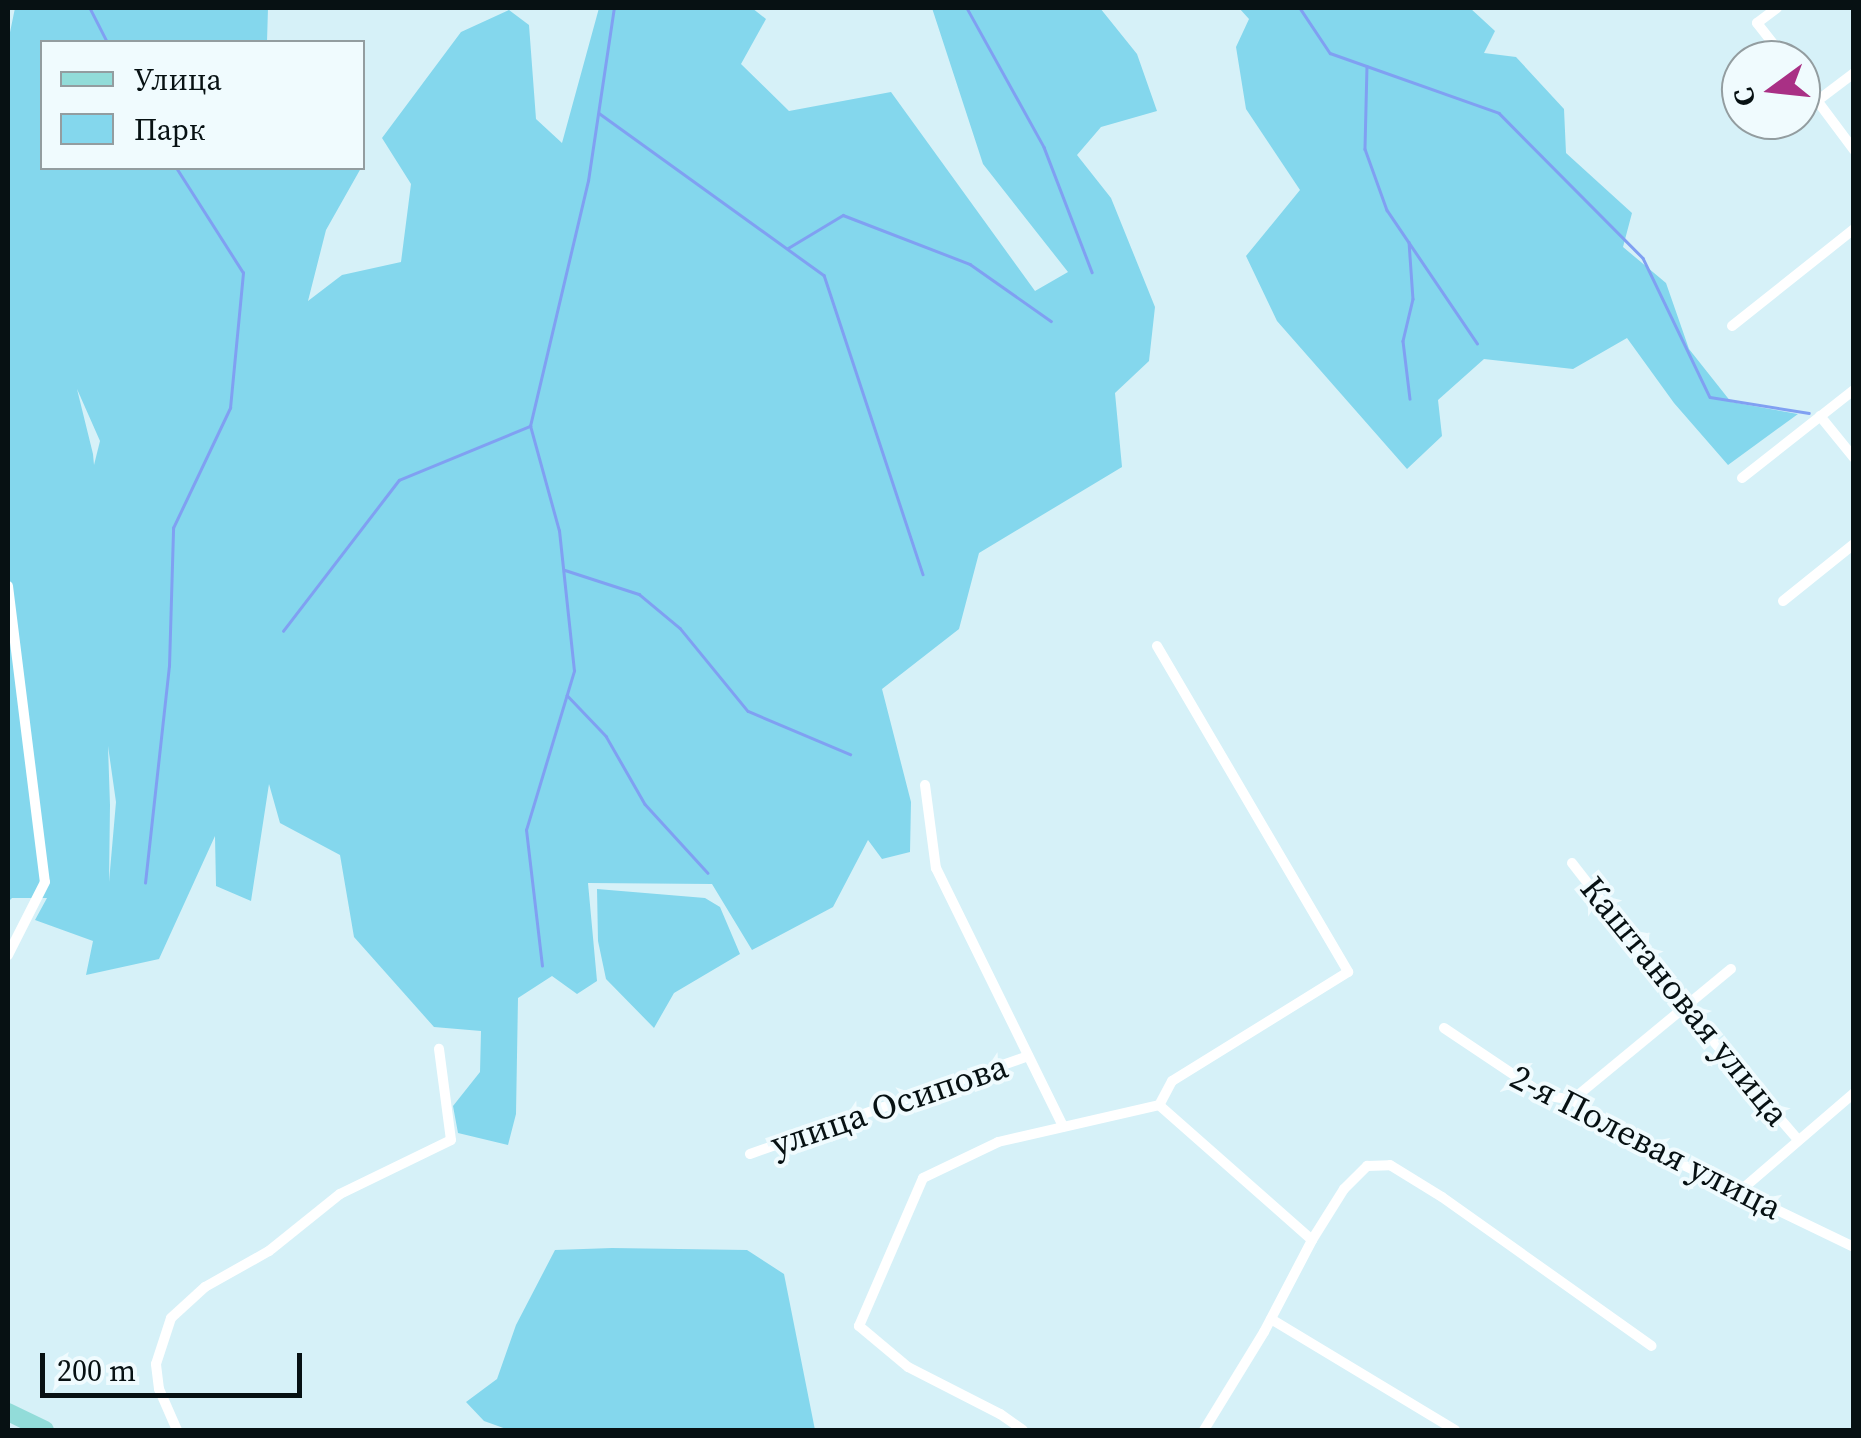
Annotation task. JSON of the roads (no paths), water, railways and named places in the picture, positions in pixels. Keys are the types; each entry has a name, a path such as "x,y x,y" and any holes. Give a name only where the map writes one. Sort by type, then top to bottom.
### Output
{"main road":[{"path":"8,1412 45,1430"}],"street":[{"path":"1771,40 1758,23 1777,8"},
{"path":"1821,99 1854,73"},
{"path":"1821,105 1854,150"},
{"path":"1732,326 1854,228"},
{"path":"1742,478 1854,390"},
{"path":"1820,416 1854,458"},
{"path":"1783,601 1854,544"},
{"path":"8,586 45,882 8,955"},
{"path":"1157,646 1348,972 1172,1081 1159,1105"},
{"path":"925,786 936,868 1063,1126"},
{"name":"Каштановая улица","path":"1572,863 1686,1008 1798,1140"},
{"path":"1572,1100 1731,969"},
{"name":"2-я Полевая улица","path":"1444,1028 1544,1095 1572,1100 1675,1161 1854,1248"},
{"path":"177,1430 160,1388 156,1364 171,1318 205,1287 269,1252 340,1194 450,1140 439,1049"},
{"name":"улица Осипова","path":"750,1154 1028,1056"},
{"path":"1740,1191 1854,1093"},
{"path":"1023,1430 908,1367 859,1326 924,1178 998,1142 1159,1105 1312,1240"},
{"path":"1204,1430 1271,1319 1312,1240 1344,1189 1367,1166 1390,1165 1496,1232 1652,1346"},
{"path":"1271,1319 1455,1430"}],"waterway":[{"path":"90,8 106,40"},
{"path":"542,966 526,830 574,671 559,531 530,426 588,181 614,8"},
{"path":"967,8 1044,147 1092,272"},
{"path":"1300,8 1330,53 1499,113 1643,258 1710,397 1809,413"},
{"path":"1367,66 1365,149 1387,210 1477,343"},
{"path":"599,113 824,275 923,574"},
{"path":"145,883 169,666 173,528 230,408 243,273 177,170"},
{"path":"788,248 843,215 970,264 1051,321"},
{"path":"1409,242 1413,299 1403,341 1410,399"},
{"path":"283,631 399,480 530,426"},
{"path":"565,570 639,594 680,628 748,711 850,754"},
{"path":"567,695 606,736 645,804 708,873"}]}
